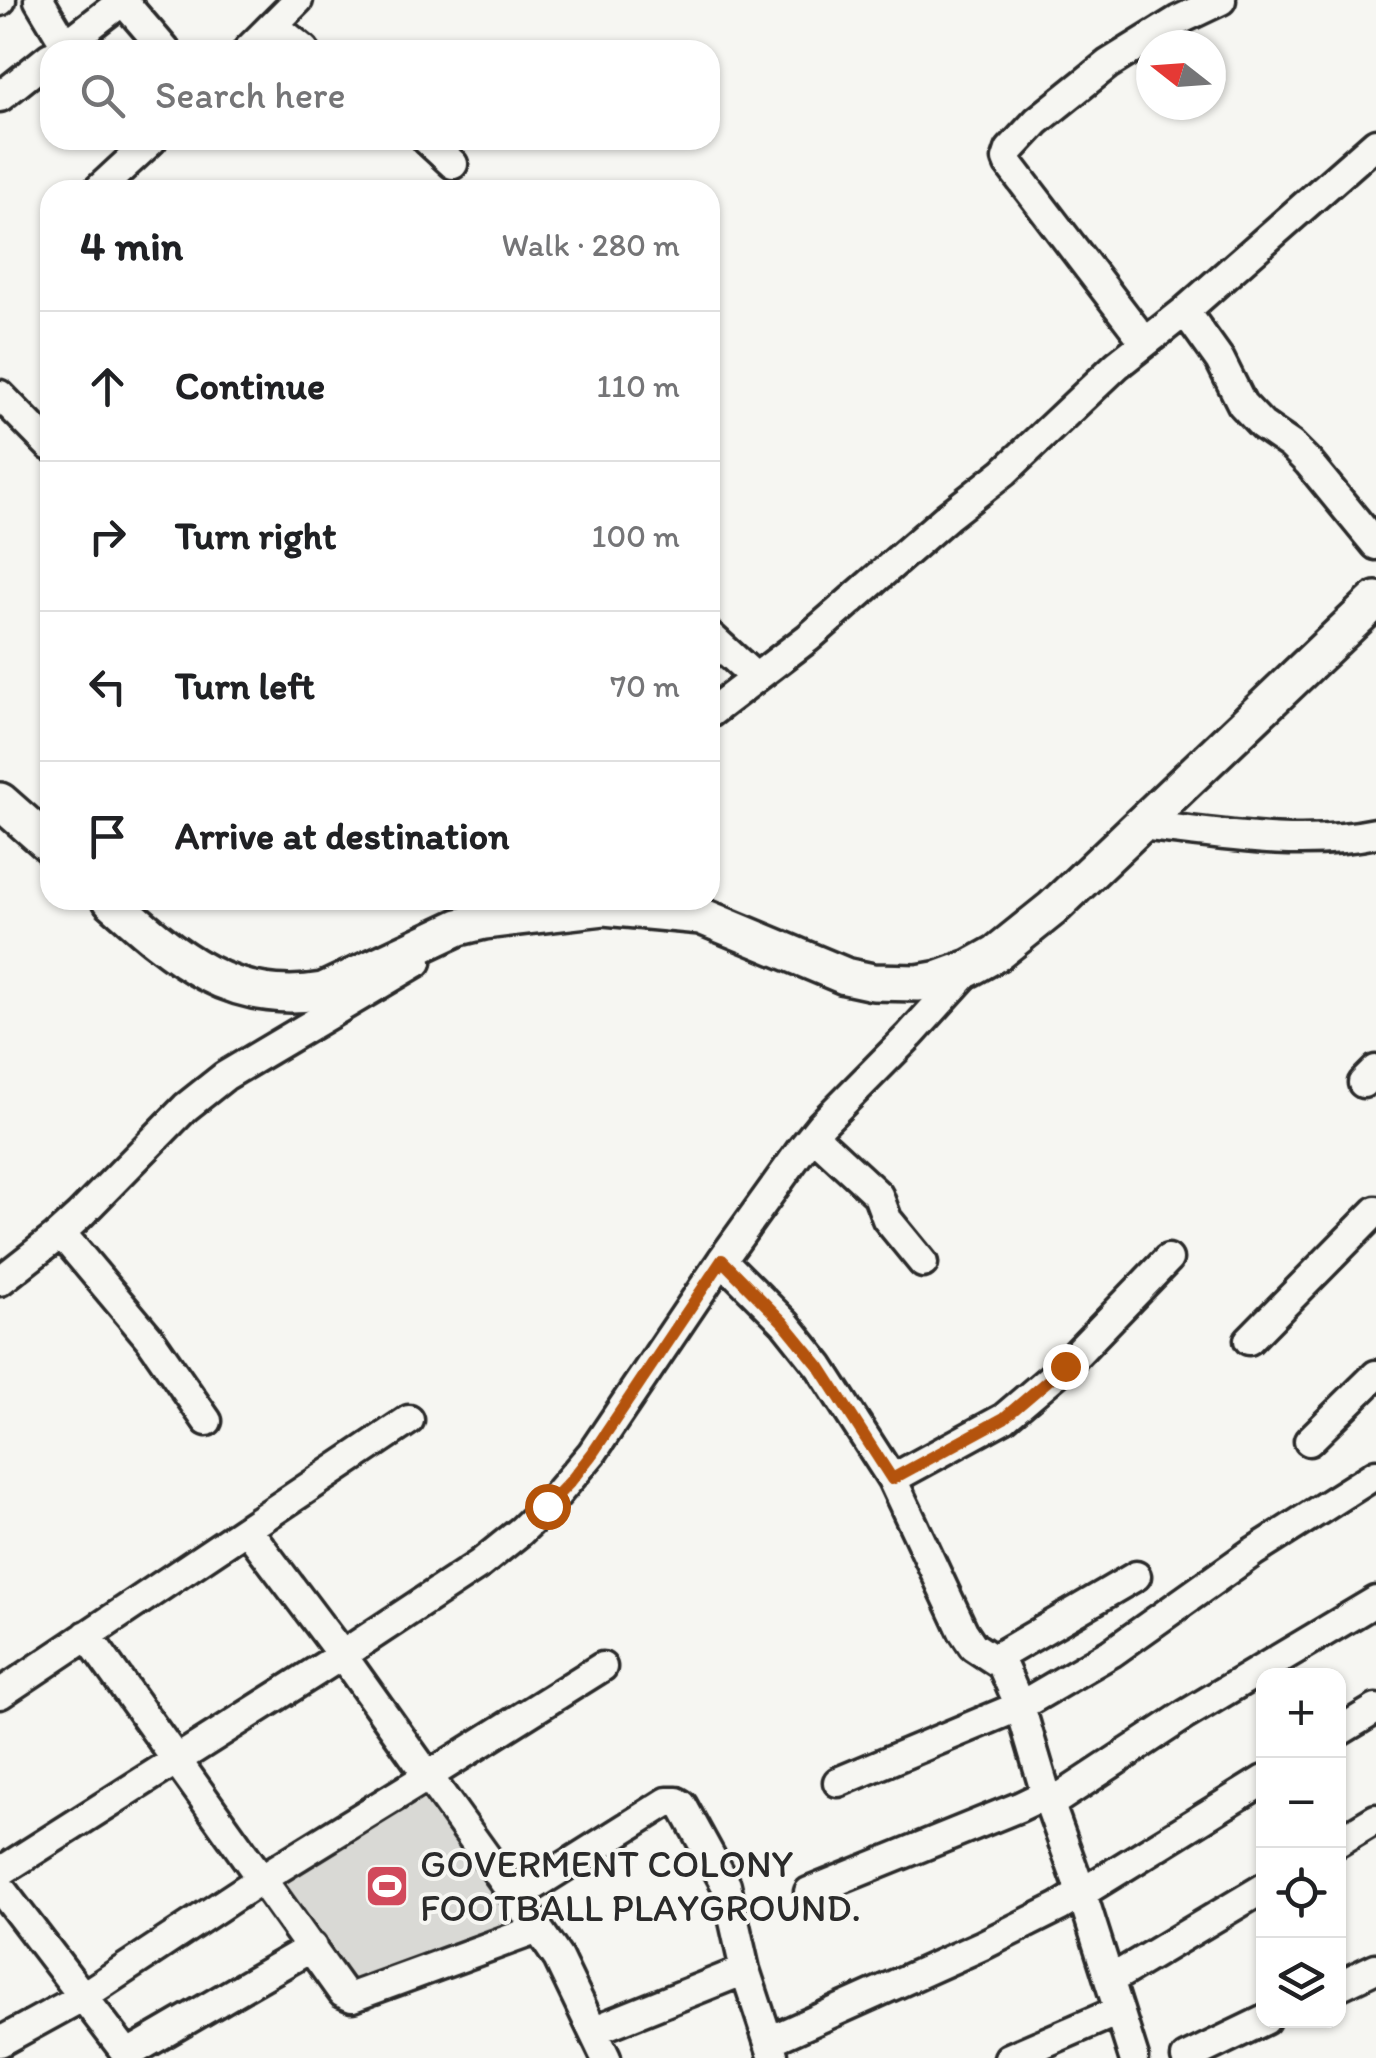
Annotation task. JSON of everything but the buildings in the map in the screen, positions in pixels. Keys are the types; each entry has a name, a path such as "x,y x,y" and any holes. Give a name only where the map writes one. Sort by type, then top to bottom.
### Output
{"main road":[{"path":"720,909 836,958 870,966 936,964 966,952 1034,904 1376,578"},
{"path":"708,910 816,966 845,976 873,982 918,982 970,968 1052,908 1376,600"},
{"path":"0,778 40,814"},
{"path":"0,800 40,837"},
{"path":"122,910 149,934 217,980 250,989 306,994 323,991 490,910"},
{"path":"149,910 195,950 219,964 280,981 349,969 419,932 464,914 490,910"}],"street":[{"path":"39,0 54,40"},
{"path":"72,40 123,0 157,40"},
{"path":"258,40 298,0"},
{"path":"1145,342 1009,164 1008,154 1037,121 1108,64 1179,20 1221,0"},
{"path":"273,25 292,40"},
{"path":"0,97 40,65"},
{"path":"720,705 808,638 1004,472 1083,396 1376,144"},
{"path":"109,180 141,150"},
{"path":"438,150 453,164"},
{"path":"1185,311 1220,360 1242,404 1308,462 1376,545"},
{"path":"0,395 40,436"},
{"path":"720,645 756,678"},
{"path":"1141,825 1305,840 1376,833"},
{"path":"0,1281 61,1232 206,1090 490,910"},
{"path":"0,1872 342,1655 480,1564 521,1531 592,1454 722,1260 813,1135 970,968"},
{"path":"813,1135 880,1196 887,1219 922,1263"},
{"path":"1249,1340 1376,1211"},
{"path":"61,1232 150,1339 206,1421"},
{"path":"892,1479 1004,1418 1065,1366 1168,1259"},
{"path":"722,1260 784,1323 820,1367 892,1479 963,1632 974,1646 1006,1670 1134,2058"},
{"path":"1310,1441 1376,1375"},
{"path":"0,1694 409,1420"},
{"path":"838,1782 1020,1706 1111,1653 1253,1552 1376,1474"},
{"path":"247,1530 342,1655 558,1958 606,2058"},
{"path":"994,1659 1136,1576"},
{"path":"809,1892 1019,1807 1048,1799 1376,1601"},
{"path":"88,1635 343,1993 356,1996 538,1929"},
{"path":"0,2042 82,1997 262,1878 602,1667"},
{"path":"1346,1727 1376,1709"},
{"path":"516,1898 667,1802 677,1802 726,1885 745,1970 772,2050 1082,1894 1256,1785"},
{"path":"1346,1837 1376,1820"},
{"path":"0,1888 129,2056 312,1947"},
{"path":"1110,1980 1256,1893"},
{"path":"1346,1982 1376,1968"},
{"path":"594,2030 745,1970"},
{"path":"1009,2058 1118,2010"},
{"path":"1186,2058 1256,2024"}],"shaded area":[{"name":"GOVERMENT COLONY FOOTBALL PLAYGROUND.","path":"428,1783 533,1927 347,1989 267,1880"}],"place":[{"name":"GOVERMENT COLONY FOOTBALL PLAYGROUND.","path":"387,1886"}],"route":[{"path":"547,1506 592,1454 722,1260 784,1323 820,1367 892,1479 1004,1418 1065,1366"}]}
